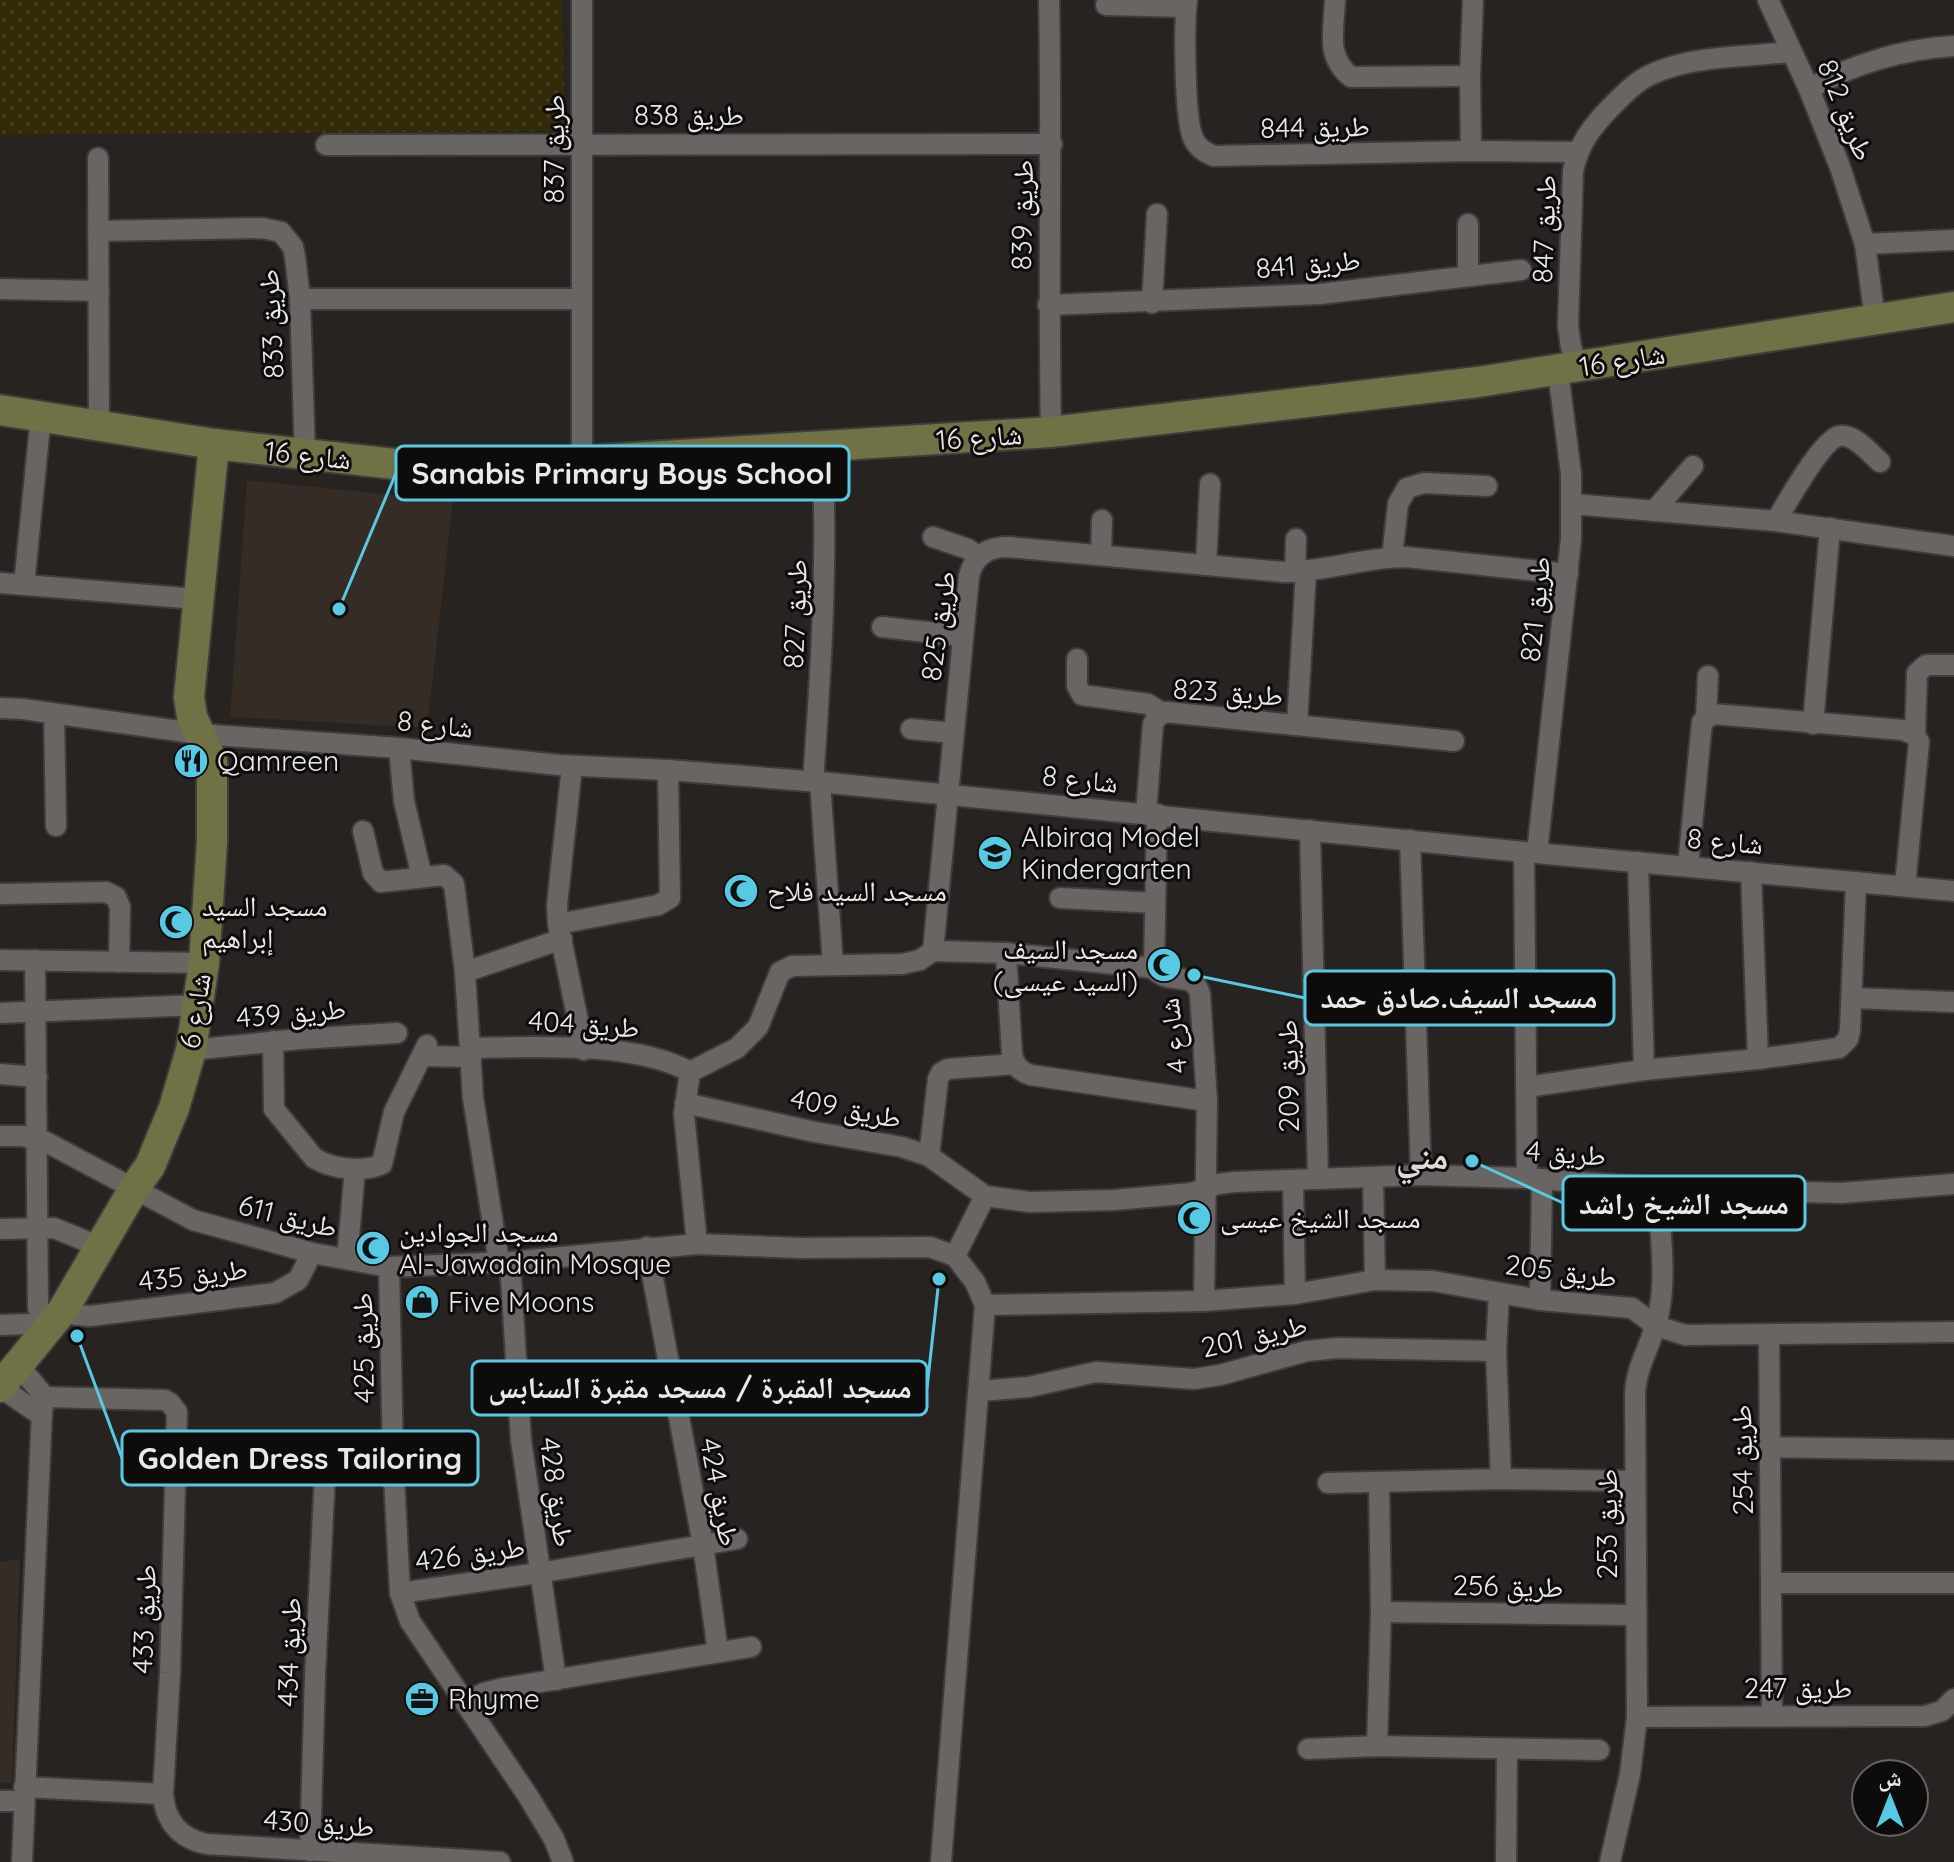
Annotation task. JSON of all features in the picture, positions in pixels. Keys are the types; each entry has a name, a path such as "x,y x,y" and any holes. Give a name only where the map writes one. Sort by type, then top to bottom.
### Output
{"street":[{"name":"طريق 837","path":"582,0 582,461"},
{"name":"طريق 839","path":"1049,0 1052,144 1048,305 1051,432"},
{"path":"1335,0 1333,55 1338,67 1351,77 1470,76"},
{"path":"1471,151 1473,0"},
{"name":"طريق 812","path":"1768,0 1809,89 1840,167 1865,244 1875,320"},
{"name":"طريق 844","path":"1106,5 1187,3 1184,27 1191,132 1201,150 1214,156 1577,152"},
{"path":"1809,89 1832,76 1878,59 1954,46"},
{"name":"طريق 847","path":"1568,369 1571,347 1568,326 1573,171 1577,152 1591,128 1629,89 1657,71 1688,62 1791,52"},
{"name":"طريق 838","path":"326,145 1052,144"},
{"path":"98,158 99,425"},
{"path":"1152,303 1157,214"},
{"path":"1468,224 1468,276"},
{"name":"طريق 833","path":"98,231 272,229 281,232 293,247 300,299 305,456"},
{"path":"1865,244 1954,240"},
{"name":"طريق 841","path":"1048,305 1320,294 1521,270"},
{"path":"0,289 99,291"},
{"path":"300,299 582,299"},
{"name":"شارع 16","path":"0,410 305,456 420,465 482,466 582,461 1051,432 1568,369 1954,307"},
{"name":"طريق 821","path":"1540,1300 1526,1087 1530,852 1568,574 1572,504 1568,369"},
{"path":"24,585 41,415"},
{"path":"1776,521 1800,479 1831,440 1839,436 1850,437 1880,462"},
{"name":"شارع 6","path":"6,1379 53,1321 150,1166 174,1108 191,1050 204,963 212,842 212,761 192,717 189,697 214,444"},
{"name":"طريق 827","path":"822,448 826,525 817,782 833,965"},
{"path":"1654,511 1693,466"},
{"path":"1392,557 1399,498 1407,488 1424,483 1487,486"},
{"path":"1206,565 1210,484"},
{"path":"1572,504 1776,521 1954,546"},
{"path":"1101,555 1102,520"},
{"path":"1813,724 1830,528"},
{"path":"933,537 968,549 979,557"},
{"path":"1296,539 1301,572"},
{"name":"طريق 825","path":"933,951 969,576 979,557 1000,547 1301,572 1392,557 1420,557 1568,574"},
{"name":"طريق 823","path":"1297,725 1301,572"},
{"path":"0,583 197,599"},
{"path":"882,627 963,636"},
{"path":"1077,659 1077,686 1082,695 1148,704 1162,713"},
{"path":"1905,886 1919,751 1915,735 1917,673 1926,665 1954,665"},
{"path":"1688,866 1708,676"},
{"name":"شارع 8","path":"0,708 200,734 399,748 572,766 817,782 1954,891"},
{"name":"طريق 823","path":"1151,814 1152,729 1162,713 1171,711 1454,741"},
{"path":"54,714 56,826"},
{"path":"1706,716 1713,714 1903,730 1915,735"},
{"path":"911,729 953,733"},
{"path":"363,831 377,880 389,883 422,877 404,801 399,748"},
{"path":"572,766 557,905 584,1050"},
{"path":"465,972 560,932 658,905 670,898 668,770"},
{"name":"شارع 4","path":"1151,814 1154,968 1163,977 1191,980 1200,990 1207,1101 1205,1187"},
{"name":"طريق 209","path":"1310,830 1318,1178"},
{"path":"1410,840 1421,1175"},
{"path":"1638,862 1644,1070"},
{"path":"1751,872 1758,1059"},
{"name":"طريق 428","path":"422,877 449,877 454,884 458,907 473,1098 505,1262 521,1440 556,1680"},
{"path":"1526,1087 1839,1048 1848,1039 1856,882"},
{"path":"0,894 106,892 116,897 120,907 119,962"},
{"path":"1060,898 1155,903"},
{"path":"697,1244 686,1142 685,1103 690,1072 737,1048 758,1027 780,972 792,966 902,964 920,960 933,951 1006,953 1154,968"},
{"path":"1006,953 1015,1064"},
{"path":"0,960 204,963"},
{"path":"35,960 38,1308 42,1318 53,1321"},
{"path":"1314,985 1415,982"},
{"path":"1852,998 1954,1002"},
{"path":"0,1013 198,1005"},
{"name":"طريق 439","path":"191,1050 397,1033"},
{"path":"273,1041 274,1109 314,1158 321,1163 355,1169 347,1259"},
{"name":"طريق 404","path":"355,1169 371,1169 382,1164 394,1112 425,1051 584,1050 639,1054 678,1065 690,1072"},
{"path":"929,1156 938,1079 948,1069 1015,1064 1031,1075 1207,1101"},
{"path":"0,1074 37,1077"},
{"name":"طريق 409","path":"685,1103 815,1132 902,1147 929,1156 985,1196"},
{"name":"طريق 611","path":"0,1136 35,1138 135,1187 163,1206 193,1220 312,1253 389,1267 505,1262 697,1244 800,1248 930,1247 955,1256"},
{"name":"طريق 4","path":"985,1196 1030,1202 1114,1200 1192,1193 1205,1187 1234,1182 1421,1175 1658,1188 1841,1193 1954,1184"},
{"path":"1373,1177 1375,1280"},
{"path":"1293,1180 1295,1294"},
{"path":"1204,1301 1205,1187"},
{"name":"طريق 253","path":"1610,1862 1630,1774 1637,1717 1635,1379 1656,1326 1662,1280 1658,1188"},
{"path":"941,1862 985,1305 975,1282 955,1256 985,1196"},
{"path":"0,1229 62,1230 98,1246"},
{"name":"طريق 424","path":"647,1247 703,1545 718,1652"},
{"name":"طريق 435","path":"0,1325 30,1324 76,1315 90,1316 275,1293 298,1280 312,1253"},
{"name":"طريق 425","path":"389,1267 393,1458 400,1593 410,1621 554,1839 563,1862"},
{"name":"طريق 205","path":"985,1305 1204,1301 1295,1294 1375,1280 1433,1281 1540,1300 1632,1308 1656,1326 1685,1335 1954,1332"},
{"path":"1499,1293 1496,1351 1501,1479"},
{"name":"طريق 254","path":"1769,1335 1772,1716"},
{"name":"طريق 201","path":"980,1391 1029,1387 1096,1372 1194,1379 1307,1351 1338,1348 1496,1351"},
{"path":"6,1379 44,1406"},
{"path":"6,1379 44,1406"},
{"name":"طريق 433","path":"44,1406 165,1400 177,1412 170,1673 163,1794"},
{"path":"22,1862 44,1406"},
{"path":"177,1445 393,1458"},
{"path":"1770,1447 1954,1450"},
{"name":"طريق 434","path":"310,1851 326,1454"},
{"path":"1328,1483 1501,1479 1634,1481"},
{"path":"1377,1746 1381,1612 1379,1483"},
{"name":"طريق 426","path":"400,1593 737,1539"},
{"path":"1771,1583 1954,1583"},
{"name":"طريق 256","path":"1381,1612 1635,1615"},
{"path":"466,1703 494,1690 751,1647"},
{"name":"طريق 247","path":"1637,1717 1925,1716 1942,1711 1954,1699"},
{"path":"1308,1749 1377,1746 1599,1750"},
{"path":"1506,1862 1507,1750"},
{"path":"0,1801 24,1794 163,1794"},
{"name":"طريق 430","path":"163,1794 166,1812 175,1828 198,1842 500,1862"}],"shaded area":[{"path":"247,480 453,501 427,728 230,717"},
{"path":"20,1559 12,1783 0,1783 0,1562"}],"sand":[{"path":"0,0 562,0 565,131 0,135"}],"place":[{"name":"Sanabis Primary Boys School","path":"339,609"},
{"name":"Qamreen","path":"191,761"},
{"name":"Albiraq Model Kindergarten","path":"995,853"},
{"name":"مسجد السيد فلاح","path":"741,891"},
{"name":"مسجد السيد إبراهيم","path":"176,922"},
{"name":"مسجد السيف (السيد عيسى)","path":"1164,965"},
{"name":"مسجد السيف.صادق حمد","path":"1194,975"},
{"name":"مسجد الشيخ راشد","path":"1472,1161"},
{"name":"مسجد الشيخ عيسى","path":"1194,1218"},
{"name":"مسجد الجوادين Al-Jawadain Mosque","path":"373,1248"},
{"name":"مسجد المقبرة / مسجد مقبرة السنابس","path":"939,1279"},
{"name":"Five Moons","path":"422,1302"},
{"name":"Golden Dress Tailoring","path":"77,1336"},
{"name":"Rhyme","path":"422,1699"}],"district":[{"name":"مني","path":"1422,1156"}]}
